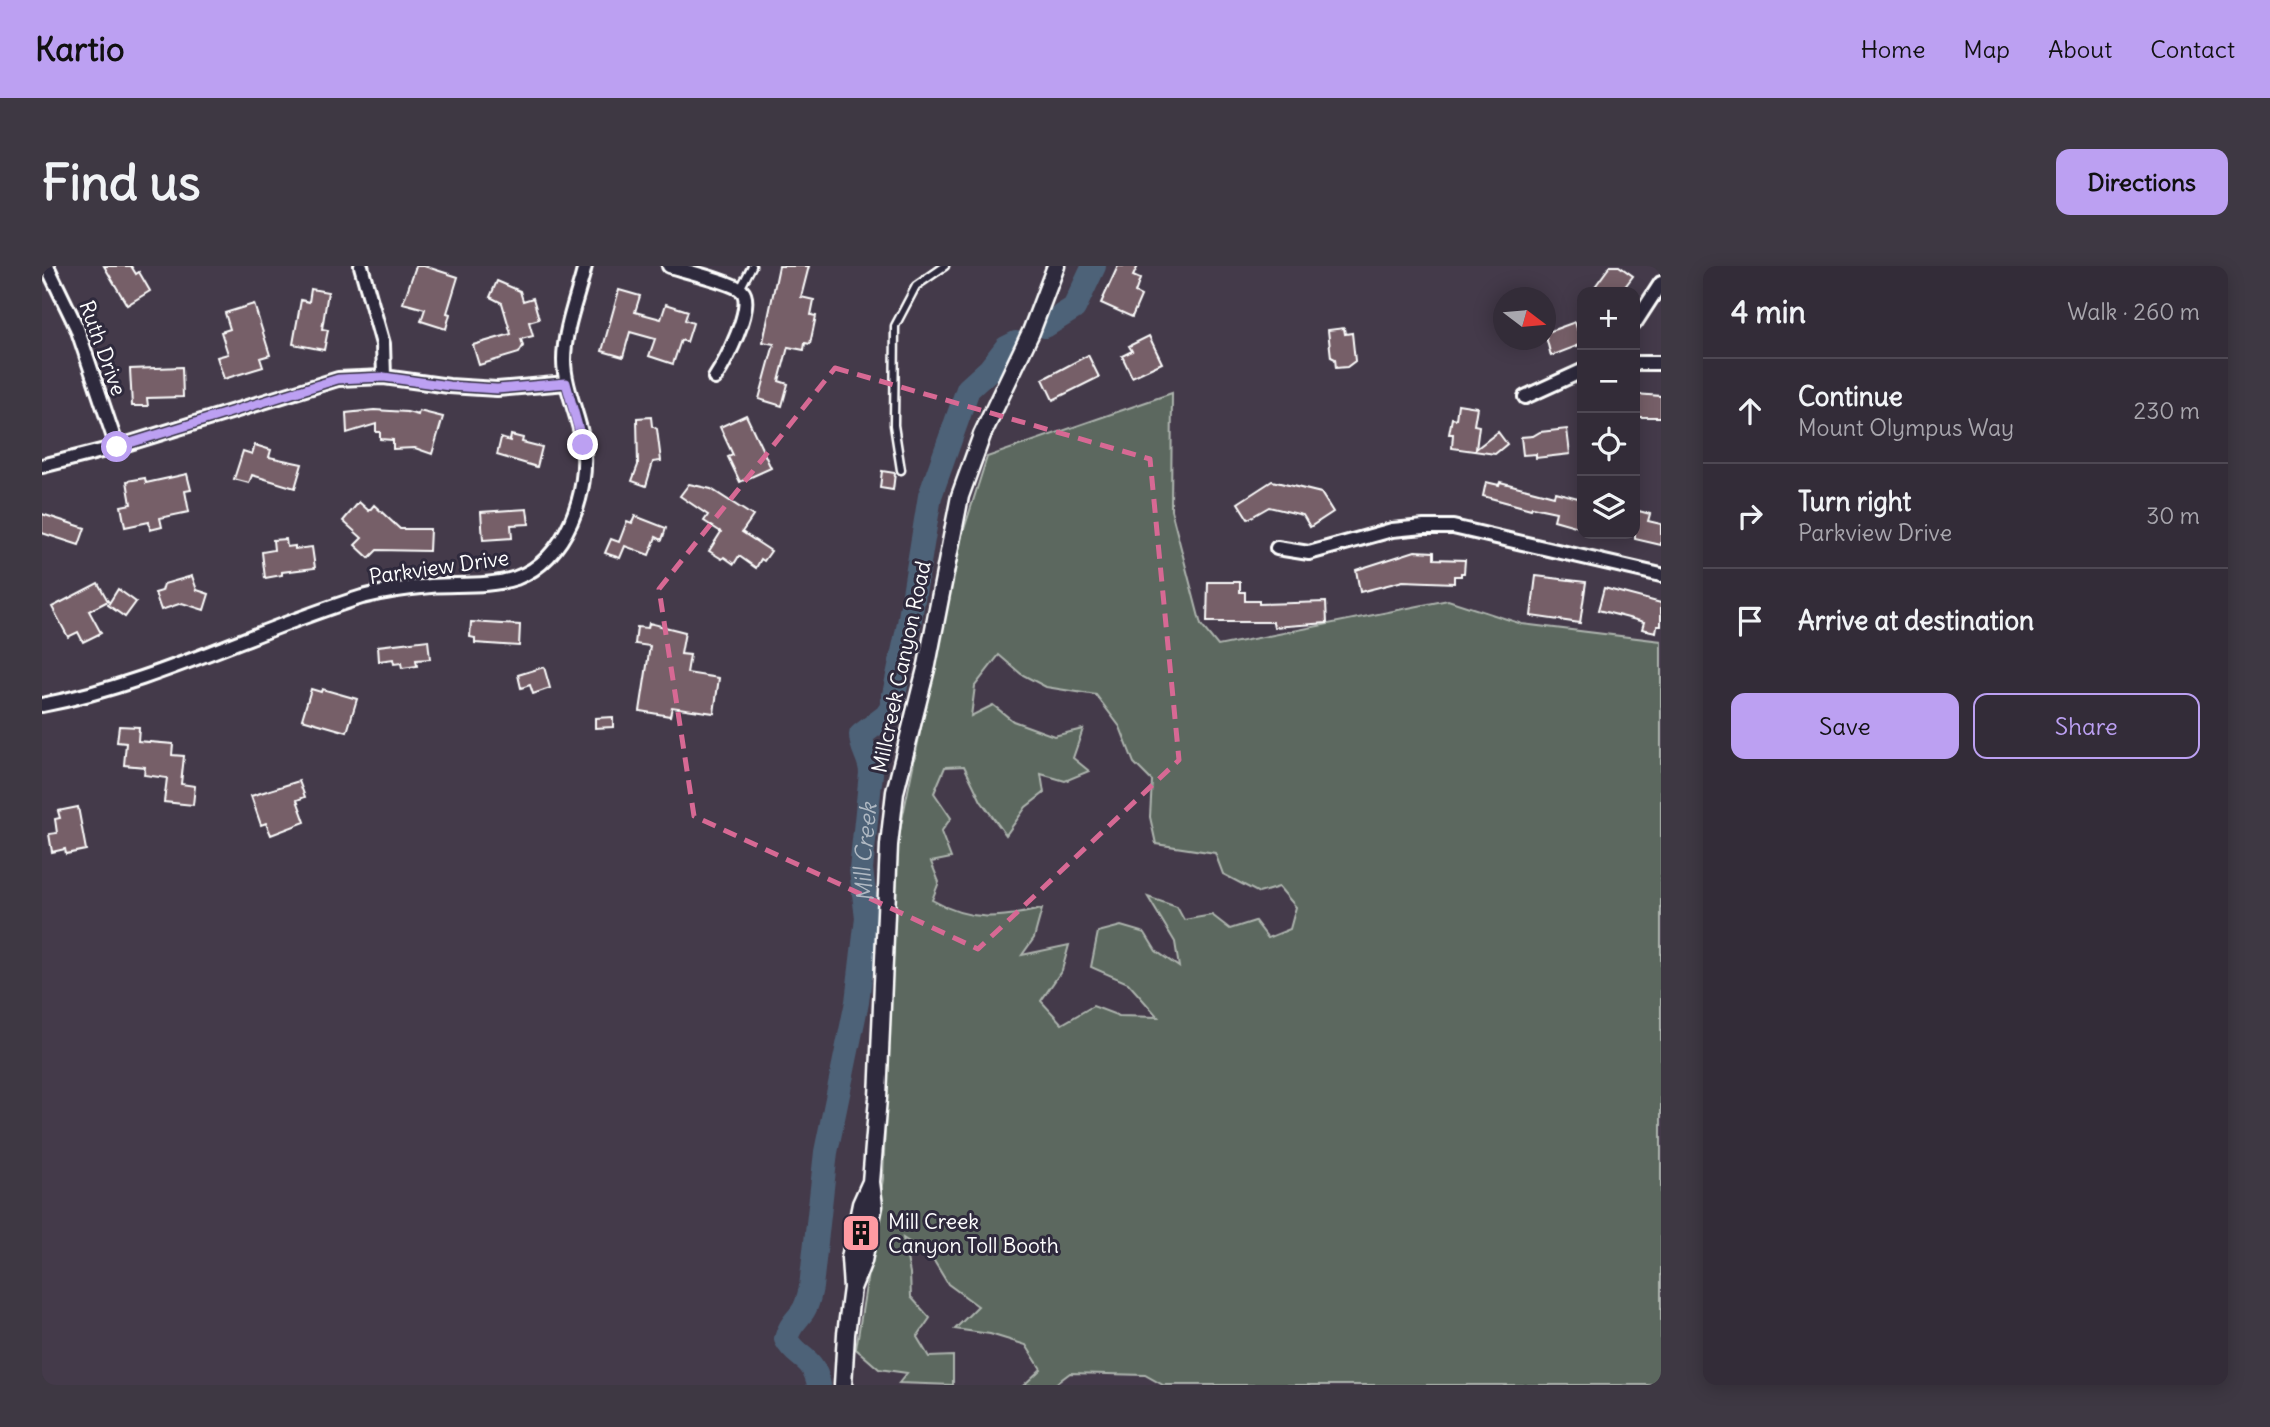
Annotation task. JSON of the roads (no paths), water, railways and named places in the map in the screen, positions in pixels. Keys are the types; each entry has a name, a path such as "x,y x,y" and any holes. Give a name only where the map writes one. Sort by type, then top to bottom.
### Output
{"street":[{"name":"Ruth Drive","path":"47,266 77,328 117,447"},
{"path":"361,266 383,344 384,377"},
{"name":"Parkview Drive","path":"42,705 89,694 158,672 362,597 385,591 505,581 529,571 547,558 569,525 582,484 583,445 566,383 564,356 585,266"},
{"path":"669,266 740,289 746,297 744,312 730,354 715,378"},
{"name":"Millcreek Canyon Road","path":"843,1385 844,1350 852,1288 850,1258 860,1204 871,1181 879,1073 888,845 895,792 927,665 960,496 982,435 1031,332 1056,266"},
{"path":"1640,315 1661,283"},
{"path":"1640,363 1661,363"},
{"path":"1525,397 1577,374"},
{"path":"42,466 117,447 326,382 351,377 384,377 497,389 566,383"},
{"path":"1277,548 1309,553 1392,530 1453,527 1661,575"}],"lane":[{"path":"740,289 752,266"},
{"path":"901,470 894,425 895,326 916,286 945,266"}],"waterway":[{"name":"Mill Creek","path":"1045,326 1074,308 1094,266"},
{"name":"Mill Creek","path":"819,1385 813,1368 786,1339 790,1328 808,1302 826,1152 857,1002 867,918 861,869 871,773 861,735 891,709 909,624 930,496 968,389 989,370 1006,348 1016,343"}],"place":[{"name":"Mill Creek Canyon Toll Booth","path":"861,1233"}]}
